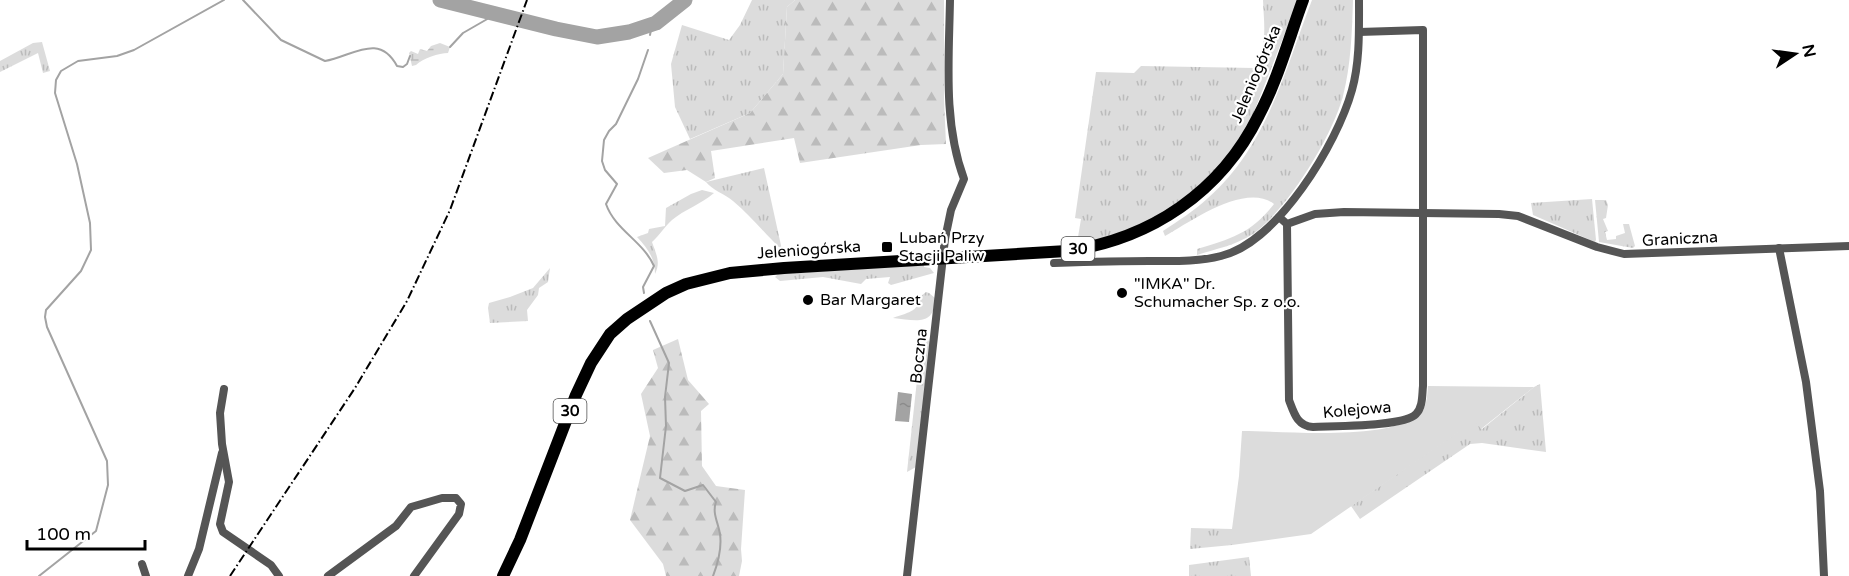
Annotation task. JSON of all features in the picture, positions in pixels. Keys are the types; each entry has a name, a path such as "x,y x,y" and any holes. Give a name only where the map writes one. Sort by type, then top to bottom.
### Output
{"main road":[{"name":"Jeleniogórska","path":"503,576 520,540 576,395 591,363 610,334 627,319 666,292 686,284 730,273 796,267 942,260 1086,248 1135,234 1156,224 1187,204 1226,168 1249,134 1271,88 1303,0"}],"street":[{"name":"Boczna","path":"907,576 942,260 951,210 964,179 955,152 951,122 950,0"},
{"path":"1054,263 1196,261 1221,257 1246,246 1263,233 1286,210 1318,162 1342,119 1355,74 1359,0"},
{"name":"Kolejowa","path":"1287,224 1289,400 1299,423 1305,427 1378,424 1408,419 1416,414 1421,406 1423,386 1423,30 1359,32"},
{"path":"1279,217 1287,224 1315,214 1423,213"},
{"name":"Graniczna","path":"1423,213 1518,216 1597,247 1624,254 1849,246"},
{"path":"1779,248 1806,382 1820,491 1824,576"},
{"path":"224,389 220,413 223,450 229,482 220,524 223,532 264,559 274,567 279,576"},
{"path":"188,576 199,549 223,450"},
{"path":"328,576 396,526 411,507 451,497 456,498 460,502 461,510 457,518 414,576"},
{"path":"142,564 146,576"}],"green space":[{"path":"752,0 795,0 787,7 783,74 750,113 690,139 675,107 671,64 682,25 729,40 740,25"},
{"path":"795,0 944,0 946,144 921,145 800,163 794,138 711,151 715,178 706,182 687,170 664,173 648,158 750,113 783,74 787,7"},
{"path":"1263,0 1298,0 1252,117 1243,134 1214,173 1171,209 1118,235 1077,243 1081,219 1075,218 1096,72 1134,73 1141,66 1254,68 1263,43"},
{"path":"1312,0 1353,0 1351,48 1346,84 1329,131 1294,191 1266,223 1240,241 1197,255 1197,249 1240,234 1257,222 1274,204 1262,198 1234,201 1204,213 1165,236 1163,231 1192,212 1208,198 1245,155 1272,106"},
{"path":"42,42 50,71 43,73 38,53 0,72 0,61 33,43"},
{"path":"440,43 450,47 448,53 431,56 412,66 409,53 411,51 418,54 420,49 427,51 431,46"},
{"path":"764,168 782,250 740,207 706,182"},
{"path":"702,190 714,193 672,220 652,242 658,262 655,274 650,254 637,237 648,233 649,229 665,226 666,208"},
{"path":"1592,199 1595,242 1533,215 1531,203"},
{"path":"1595,200 1606,200 1608,205 1606,218 1603,219 1608,231 1605,232 1607,240 1616,239 1616,236 1625,233 1623,224 1629,224 1635,246 1633,248 1599,242"},
{"path":"924,265 934,273 891,285 888,283 890,277 866,279 861,284 823,277 780,281 775,277 778,274"},
{"path":"550,268 548,282 539,288 538,295 527,310 528,321 490,323 489,303 533,288"},
{"path":"926,292 935,298 932,314 928,318 916,320 893,318 914,309 920,297"},
{"path":"922,334 930,342 930,350 916,467 907,472"},
{"path":"678,339 688,380 709,404 701,411 702,466 716,486 745,490 742,561 739,576 666,576 663,564 630,520 650,436 641,394 658,368 653,350"},
{"path":"1540,384 1546,452 1482,443 1470,444 1360,519 1351,506 1475,420 1482,429"},
{"path":"1428,386 1534,387 1481,429 1475,421 1311,534 1232,545 1242,431 1333,433 1382,429 1402,424 1418,416 1425,406"},
{"path":"1191,528 1232,529 1232,545 1190,549"},
{"path":"1249,557 1251,576 1189,576 1189,565"}],"water":[{"path":"898,392 912,394 909,422 895,421"}],"waterway":[{"path":"39,576 96,531 108,485 107,461 47,327 45,317 46,310 81,271 91,250 90,223 77,164 55,93 56,80 61,71 78,61 117,56 134,50 224,0"},
{"path":"243,0 281,40 325,61 355,51 374,48 382,50 397,66 403,67 410,56"},
{"path":"440,0 597,37 629,32 656,23 685,0"},
{"path":"450,47 463,33 496,14"},
{"path":"650,35 652,24"},
{"path":"644,293 643,287 654,266 643,249 610,213 606,204 617,184 605,170 602,161 604,140 616,124 638,79 648,50"},
{"path":"650,321 669,363 665,397 666,426 660,478 685,491 703,485 716,502 715,514 720,545 713,576"}],"railway":[{"path":"230,576 355,388 407,301 450,210 527,0"}],"place":[{"name":"Lubań Przy Stacji Paliw","path":"887,247"},
{"name":"\"IMKA\" Dr. Schumacher Sp. z o.o.","path":"1122,293"},
{"name":"Bar Margaret","path":"808,300"}]}
